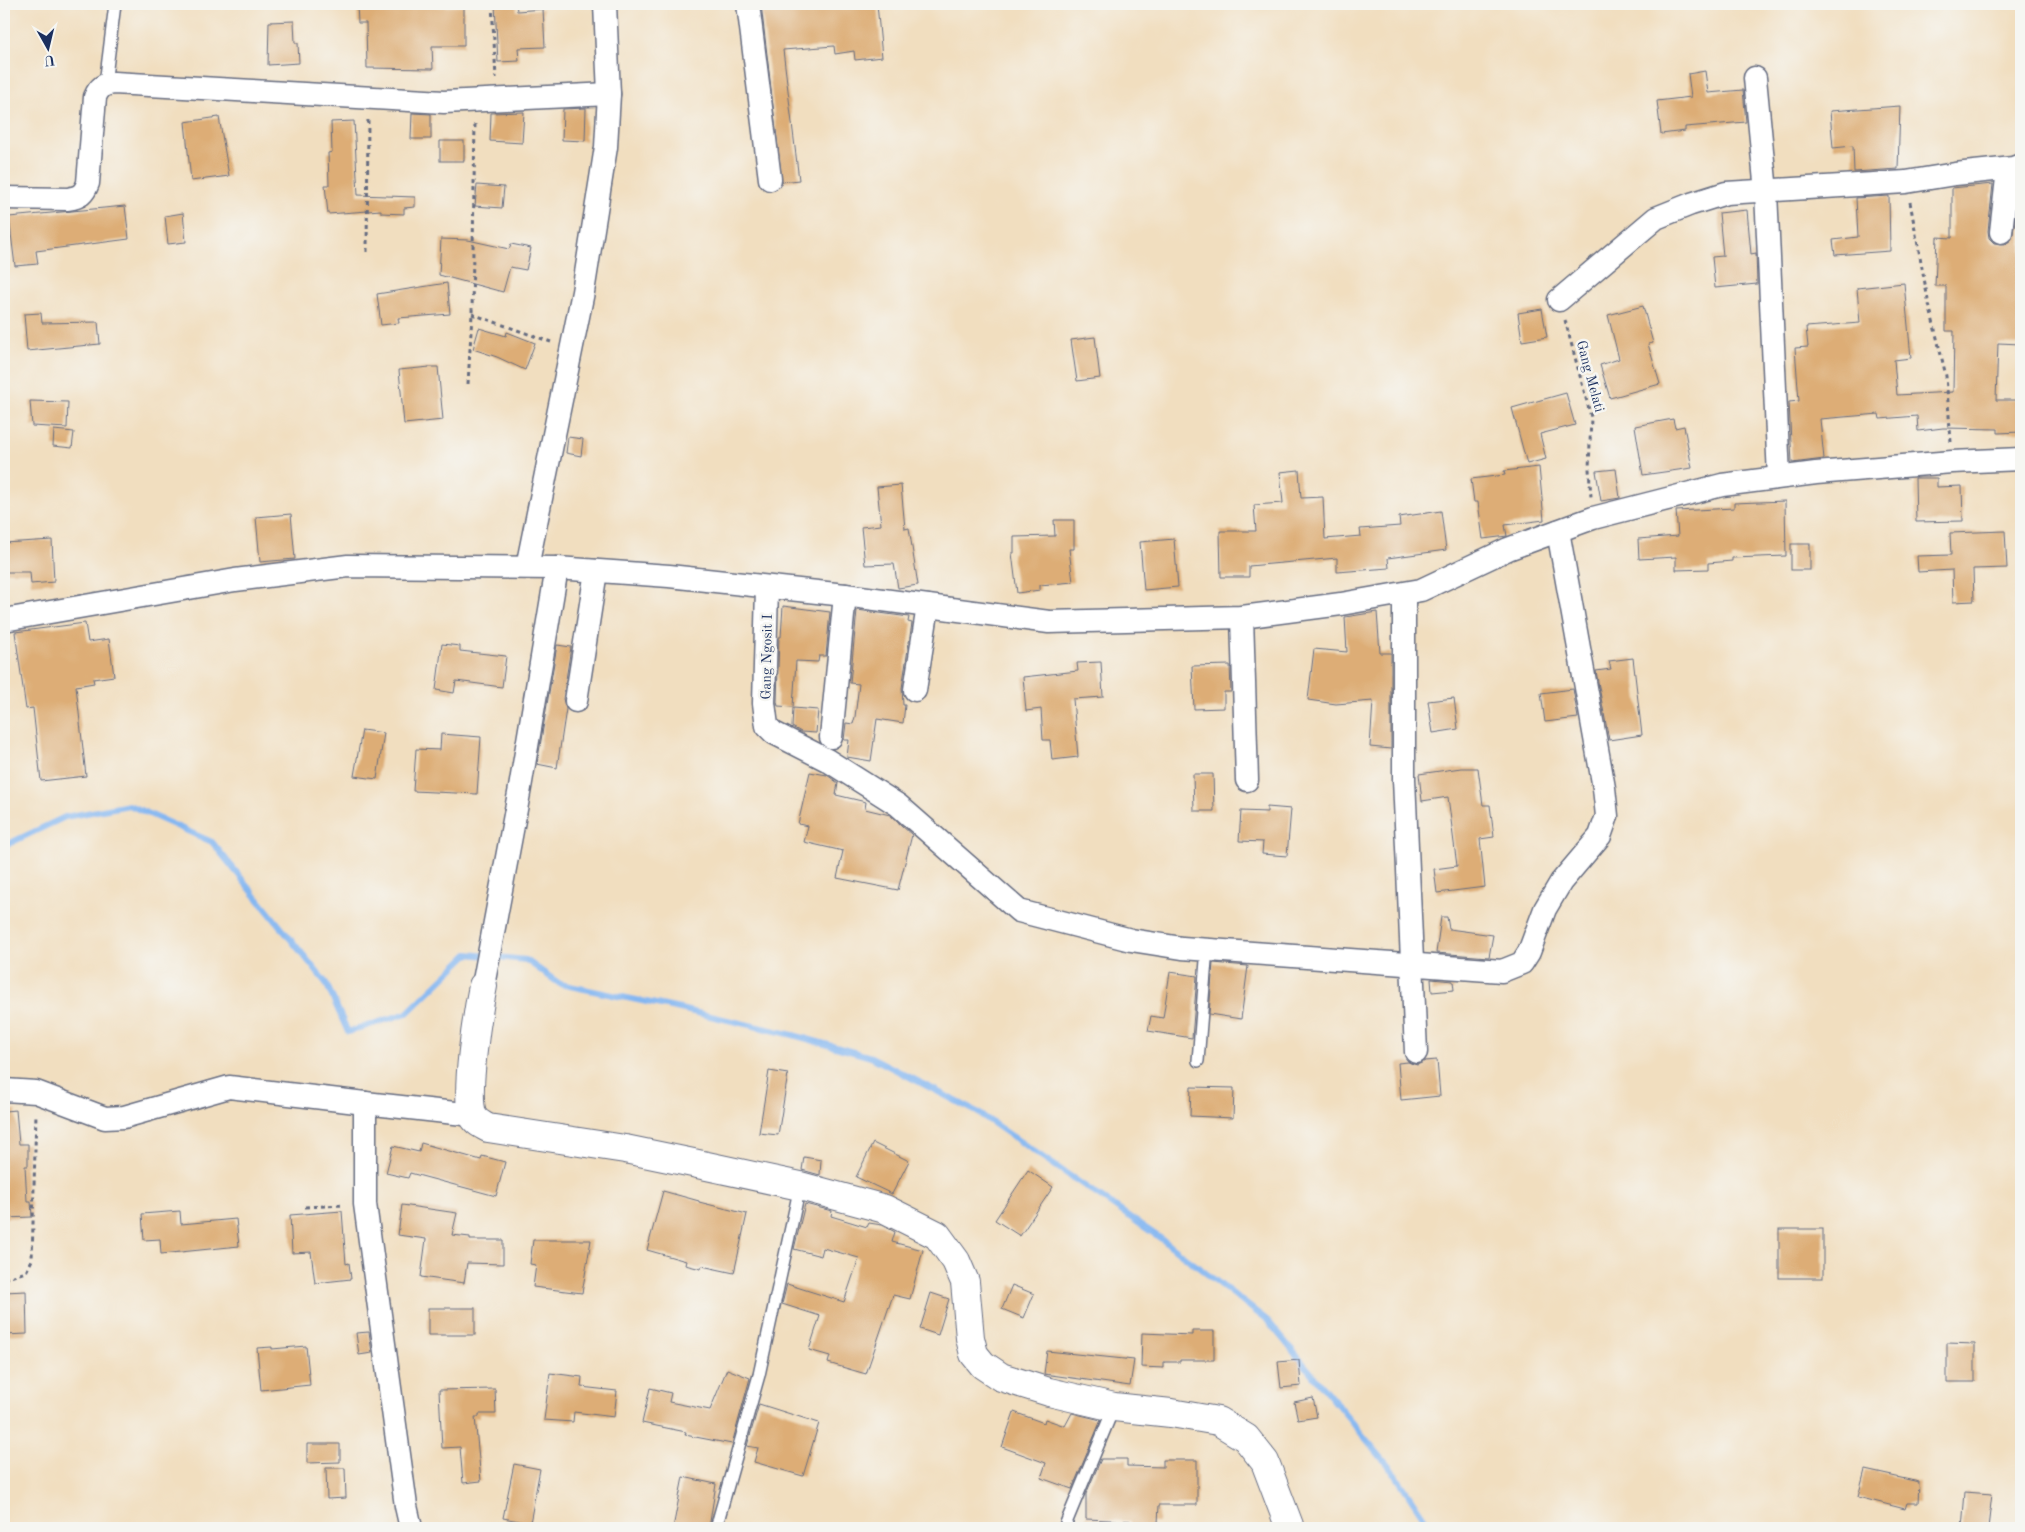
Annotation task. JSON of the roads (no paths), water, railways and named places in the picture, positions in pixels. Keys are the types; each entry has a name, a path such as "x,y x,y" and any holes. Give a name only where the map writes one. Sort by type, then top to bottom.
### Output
{"street":[{"path":"527,567 583,292 603,166 609,94 605,4"},
{"path":"748,4 770,179"},
{"path":"1754,78 1766,192 1779,476"},
{"path":"4,198 68,199 78,197 85,192 88,183 95,97 98,89 105,84 368,98 486,101 609,94"},
{"path":"1559,300 1656,218 1726,193 1906,182 2015,167 2001,232"},
{"path":"4,620 235,580 348,566 527,567 669,576 846,595 1050,622 1242,617 1421,590 1508,549 1593,518 1722,485 1779,476 1952,462 2021,460"},
{"path":"1207,948 1502,971 1522,963 1561,882 1592,847 1604,826 1606,816 1604,788 1558,531"},
{"path":"558,568 520,788 482,986 472,1065 473,1116 478,1122 488,1128 625,1149 800,1186 885,1209 937,1235 956,1261 965,1282 970,1338 974,1354 983,1365 1001,1377 1049,1392 1114,1407 1171,1412 1218,1421 1246,1438 1265,1462 1290,1528"},
{"path":"576,701 596,571"},
{"name":"Gang Ngosit I","path":"767,588 764,703 768,726 774,733 827,760 898,805 1019,911 1131,940 1182,948 1207,948"},
{"path":"1404,594 1404,755 1416,1052"},
{"path":"831,737 846,595"},
{"path":"915,690 928,606"},
{"path":"1242,617 1247,780"},
{"path":"4,1090 36,1092 105,1118 124,1117 230,1087 473,1116"},
{"path":"365,1103 365,1204 406,1506 411,1528"}],"lane":[{"path":"105,84 115,4"},
{"path":"1198,1061 1207,948"},
{"path":"716,1528 760,1375 800,1186"},
{"path":"1064,1528 1114,1407"}],"waterway":[{"path":"4,846 65,817 129,805 212,842 326,983 348,1032 407,1013 468,954 526,960 560,984 793,1035 871,1057 977,1112 1163,1240 1268,1321 1395,1474 1431,1528"}]}
